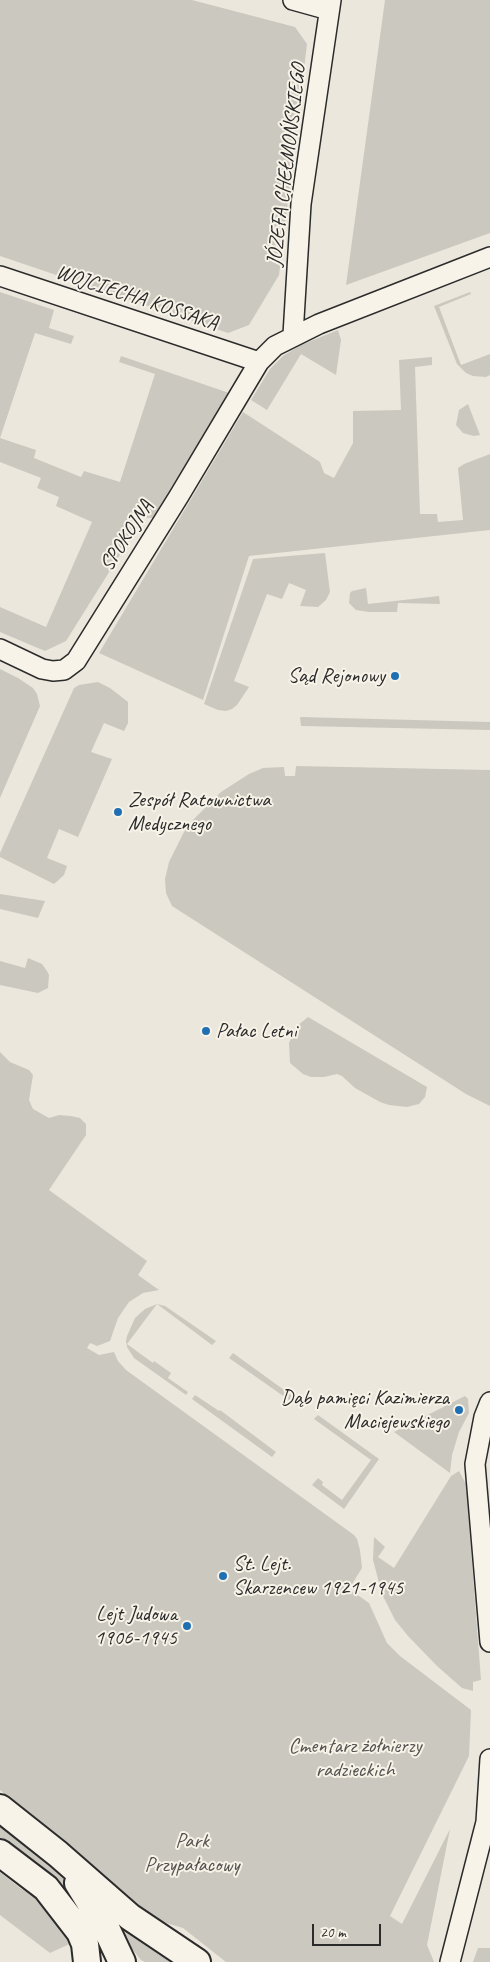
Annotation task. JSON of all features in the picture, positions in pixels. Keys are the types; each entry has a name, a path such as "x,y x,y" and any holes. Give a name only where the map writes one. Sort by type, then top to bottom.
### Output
{"street":[{"path":"293,0 330,5"},
{"name":"JÓZEFA CHEŁMOŃSKIEGO","path":"292,336 301,204 330,5"},
{"name":"SPOKOJNA","path":"0,649 36,666 53,671 64,670 76,661 179,496 259,362 275,346 292,336 490,257"},
{"name":"WOJCIECHA KOSSAKA","path":"0,276 259,362"},
{"path":"490,1402 484,1417 475,1464 490,1642"},
{"path":"450,1962 486,1822 490,1759"},
{"path":"0,1808 58,1854 130,1917 197,1962"},
{"path":"0,1853 46,1888 80,1932 85,1944 87,1962"},
{"path":"58,1854 107,1930 122,1962"}],"green space":[{"path":"0,0 192,0 295,27 307,44 279,275 249,325 228,333 0,256"},
{"path":"385,0 490,0 490,233 346,285"},
{"path":"0,292 54,310 49,328 74,336 71,344 35,333 0,438"},
{"path":"470,292 471,294 439,307 461,365 490,354 490,375 486,377 473,376 466,373 457,364 434,306"},
{"path":"338,330 341,340 336,375 301,354 267,410 251,400 270,369 283,356 301,345"},
{"path":"121,356 232,394 154,518 143,518 66,641 45,651 0,632 0,607 46,627 92,522 56,506 59,497 37,488 41,478 0,462 0,438 36,450 34,458 81,477 84,471 120,482 155,374 119,362"},
{"path":"432,357 432,365 415,367 420,514 437,514 438,522 463,520 458,468 490,454 490,530 249,556 203,700 99,653 243,412 320,462 324,473 334,478 353,443 353,411 401,410 399,360"},
{"path":"468,404 480,435 474,436 463,433 456,425 459,410"},
{"path":"325,553 330,592 326,600 318,607 300,606 306,590 289,583 282,599 267,594 234,681 249,687 237,705 232,709 226,711 218,710 204,704 253,559"},
{"path":"366,588 368,604 439,596 440,604 398,603 397,612 356,610 349,603 350,593"},
{"path":"0,669 33,688 37,694 40,706 0,798"},
{"path":"98,682 110,688 128,702 128,723 124,731 104,723 91,752 112,759 78,837 59,829 47,858 67,866 64,875 54,884 0,857 0,853 74,688 79,685"},
{"path":"300,717 490,722 490,730 301,726"},
{"path":"296,766 490,770 490,1106 466,1094 172,906 166,893 165,879 169,862 184,832 194,819 221,792 249,774 263,768 284,767 285,776 295,776"},
{"path":"0,894 45,901 38,918 0,909"},
{"path":"28,958 42,964 47,971 49,975 48,988 38,993 0,985 0,961 25,968"},
{"path":"308,1017 427,1087 425,1097 419,1104 407,1107 389,1105 355,1088 337,1074 311,1077 303,1074 290,1063 289,1043 297,1026"},
{"path":"0,1052 10,1062 29,1070 33,1075 29,1100 33,1109 49,1118 59,1115 71,1116 80,1118 86,1124 86,1135 49,1190 147,1261 138,1275 159,1290 143,1293 129,1302 118,1318 110,1341 97,1346 90,1343 87,1348 99,1355 114,1352 118,1361 126,1370 354,1535 360,1550 362,1568 349,1589 369,1603 387,1643 400,1656 471,1710 469,1756 390,1916 402,1924 450,1829 427,1945 434,1962 226,1962 183,1928 156,1920 0,1790"},
{"path":"157,1304 165,1306 216,1341 212,1345"},
{"path":"157,1304 127,1344 153,1363 154,1361 171,1373 168,1378 188,1392 186,1395 134,1358 127,1347 126,1341 127,1336 135,1318 145,1309"},
{"path":"233,1353 302,1403 299,1407 229,1358"},
{"path":"195,1395 220,1410 276,1452 272,1457 192,1399"},
{"path":"465,1396 468,1399 469,1413 459,1432 452,1455 450,1473 394,1432"},
{"path":"318,1415 379,1459 344,1509 312,1485 318,1478 323,1482 322,1485 342,1500 371,1460 314,1419"},
{"path":"459,1471 466,1484 481,1680 473,1682 473,1691 462,1688 437,1666 395,1620 382,1594 373,1560 374,1537 385,1547 378,1557 394,1568 451,1476"},
{"path":"0,1822 58,1871 99,1929 0,1841"},
{"path":"0,1872 20,1888 43,1901 76,1941 50,1953 0,1915"},
{"path":"134,1927 179,1962 145,1962 141,1960 120,1934"},
{"path":"478,1948 490,1948 490,1962 473,1962"}],"place":[{"name":"Sąd Rejonowy","path":"395,676"},
{"name":"Zespół Ratownictwa Medycznego","path":"118,812"},
{"name":"Pałac Letni","path":"206,1031"},
{"name":"Dąb pamięci Kazimierza Maciejewskiego","path":"459,1410"},
{"name":"St. Lejt. Skarzencew 1921-1945","path":"223,1576"},
{"name":"Lejt Judowa 1906-1945","path":"187,1626"}],"park label":[{"name":"Cmentarz żołnierzy radzieckich","path":"355,1758"},
{"name":"Park Przypałacowy","path":"192,1853"}]}
